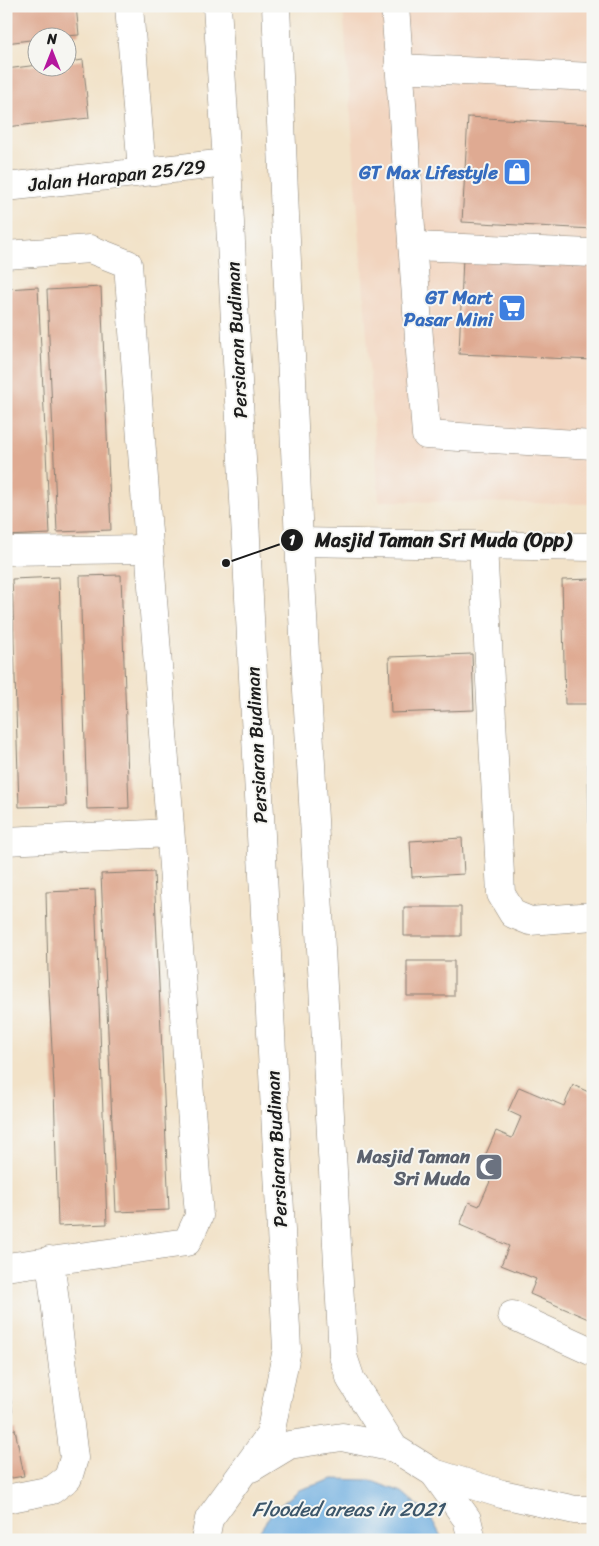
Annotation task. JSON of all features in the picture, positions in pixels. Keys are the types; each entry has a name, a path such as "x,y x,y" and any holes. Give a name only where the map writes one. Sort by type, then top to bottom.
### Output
{"main road":[{"path":"129,6 142,172"},
{"name":"Persiaran Budiman","path":"203,1533 270,1435 287,1349 227,163 217,6"},
{"path":"276,6 299,542 343,1356 351,1380 394,1448"},
{"path":"395,6 426,434 593,445"},
{"path":"399,68 593,78"},
{"name":"Jalan Harapan 25/29","path":"6,187 227,163"},
{"path":"412,246 593,253"},
{"path":"6,255 90,249 128,264 147,549 198,1216 187,1242 6,1267"},
{"path":"299,542 593,547"},
{"path":"483,545 501,894 512,914 530,921 593,916"},
{"path":"6,551 147,549"},
{"path":"6,841 170,833"},
{"path":"6,1499 52,1490 68,1478 74,1458 50,1260"},
{"path":"512,1315 593,1352"},
{"path":"243,1473 289,1445 342,1437 394,1448 434,1474 502,1494 575,1510 593,1510"},
{"path":"434,1474 467,1518 472,1540"}],"shaded area":[{"path":"343,6 593,6 593,504 379,501"}],"water":[{"name":"Flooded areas in 2021","path":"333,1479 369,1480 402,1492 430,1516 443,1540 254,1540 272,1512 299,1490"}],"building":[{"path":"6,6 76,6 79,35 78,28 28,28 28,40 6,43"},
{"path":"83,60 89,118 6,127 6,69 28,66 28,78 78,78 78,61"},
{"name":"GT Max Lifestyle","path":"468,117 593,124 593,229 462,222"},
{"name":"GT Mart Pasar Mini","path":"463,256 593,263 593,360 459,354"},
{"path":"38,287 50,534 6,536 6,289"},
{"path":"101,287 111,530 57,532 47,290"},
{"path":"121,575 129,808 87,809 80,576"},
{"path":"59,577 66,806 19,807 12,579"},
{"path":"593,579 593,704 565,704 562,580"},
{"path":"472,654 474,710 391,713 389,657"},
{"path":"587,708 593,708 593,834 589,834"},
{"path":"462,838 464,874 412,877 410,841"},
{"path":"154,872 169,1210 116,1212 101,874"},
{"path":"95,890 107,1224 58,1226 46,892"},
{"path":"404,907 461,907 461,936 404,936"},
{"path":"407,961 454,961 454,996 407,996"},
{"name":"Masjid Taman Sri Muda","path":"573,1085 593,1094 593,1321 530,1294 536,1279 501,1265 509,1246 460,1225 469,1202 479,1206 492,1177 479,1170 496,1131 512,1138 521,1117 508,1111 519,1087 564,1106"},
{"path":"6,1380 13,1413 6,1414"},
{"path":"15,1429 24,1476 6,1479 6,1431"}],"place":[{"name":"GT Max Lifestyle","path":"517,172"},
{"name":"GT Mart Pasar Mini","path":"512,308"},
{"name":"Masjid Taman Sri Muda (Opp)","path":"226,563"},
{"name":"Masjid Taman Sri Muda","path":"489,1167"}]}
